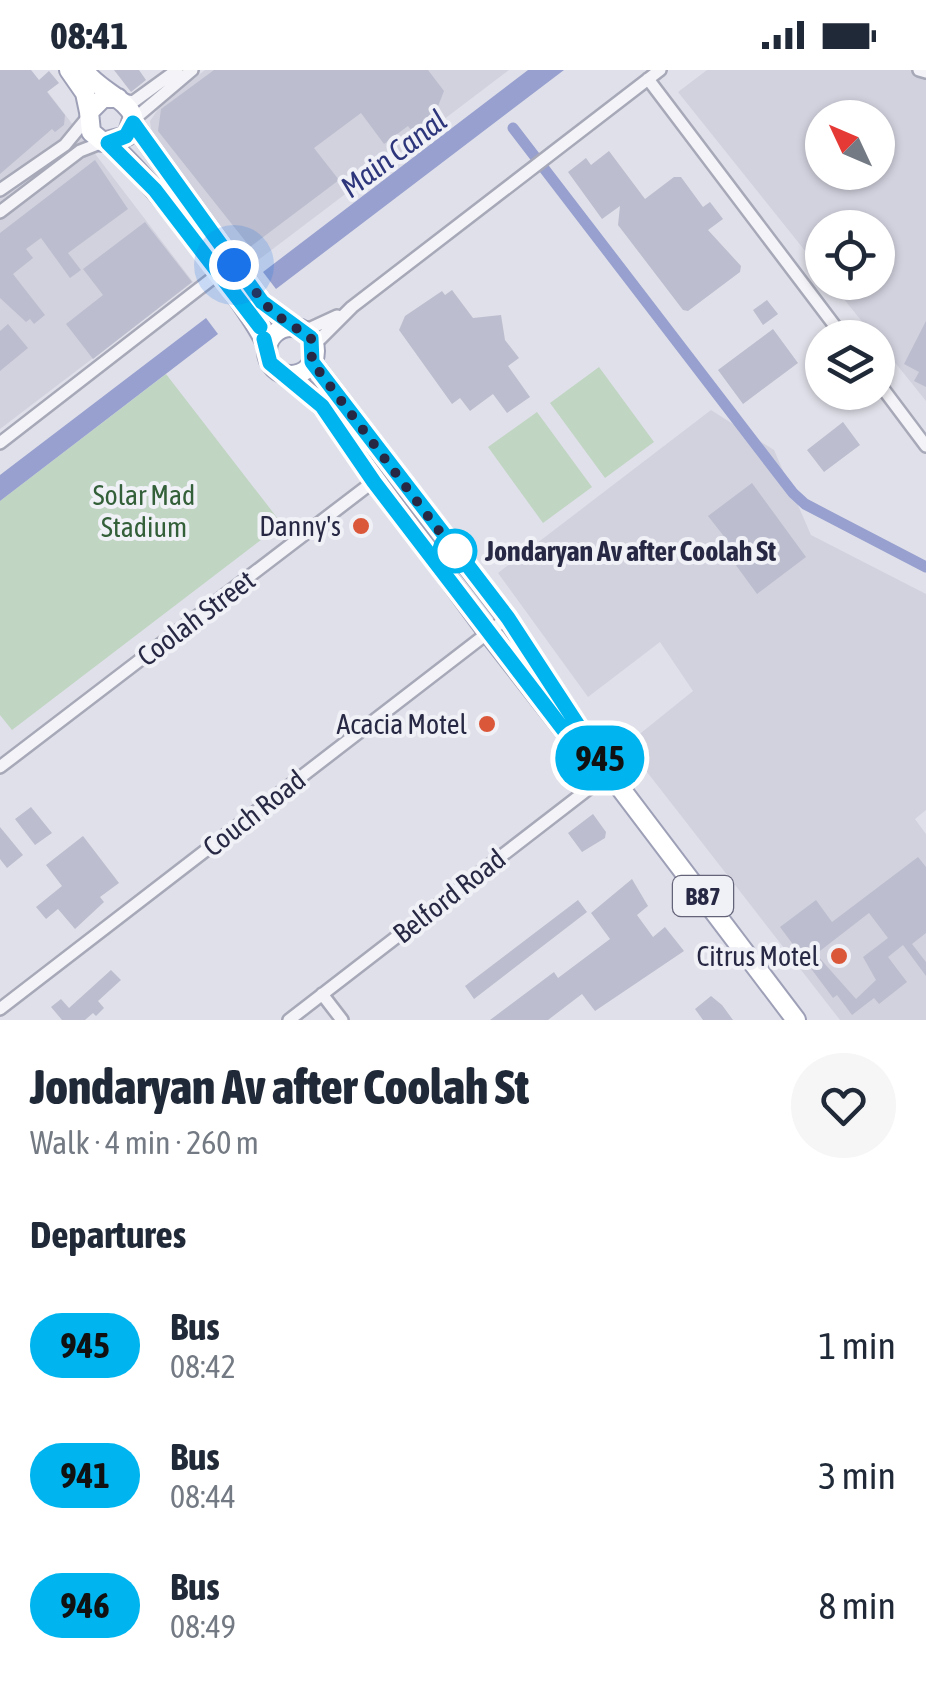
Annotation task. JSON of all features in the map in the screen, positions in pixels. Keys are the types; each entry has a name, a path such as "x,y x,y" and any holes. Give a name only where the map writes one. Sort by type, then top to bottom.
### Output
{"main road":[{"name":"B87","path":"69,70 84,93 91,132 155,190 218,274 240,286"},
{"name":"B87","path":"84,70 102,92 120,99 256,307 270,363 290,375 322,406 374,482 563,729 609,773"},
{"path":"88,114 103,98 120,99"},
{"path":"106,142 126,136 133,122"},
{"name":"B87","path":"256,307 294,328 391,468 508,618 609,773 796,1020"},
{"path":"266,348 277,331 294,328"},
{"path":"290,375 303,372 313,354"}],"street":[{"path":"120,99 134,102 176,70"},
{"path":"133,122 192,70"},
{"path":"294,328 312,328 352,306 660,70"},
{"path":"918,70 926,72"},
{"path":"648,80 830,320"},
{"path":"0,190 65,144 88,114"},
{"path":"0,212 80,151 106,142"},
{"path":"0,443 218,274"},
{"path":"313,354 352,306"},
{"path":"895,405 926,446"},
{"name":"Coolah Street","path":"4,763 391,468"},
{"name":"Couch Road","path":"0,1008 508,618"},
{"path":"0,748 4,763"},
{"name":"Belford Road","path":"288,1020 609,773"},
{"path":"322,994 342,1020"}],"shaded area":[{"path":"0,70 31,70 193,282 0,429"},
{"path":"205,70 509,70 249,267 152,135 150,121 163,102"},
{"path":"707,70 926,70 926,401 895,362 895,320 861,320 845,300 895,300 895,210 805,210 805,251 678,92"},
{"path":"711,410 774,450 811,535 926,594 926,810 915,819 926,834 926,1020 840,1020 626,745 693,691 660,642 588,697 498,573"}],"green space":[{"path":"599,367 654,442 605,478 550,403"},
{"name":"Solar Mad Stadium","path":"166,374 282,524 12,730 0,715 0,501"},
{"path":"537,412 592,487 543,523 488,447"}],"water":[{"path":"528,70 564,70 276,289 263,272"},
{"path":"206,318 218,334 0,501 0,475"}],"building":[{"path":"0,70 31,70 39,80 49,71 59,83 47,92 65,115 64,125 55,132 52,129 0,174"},
{"path":"114,70 139,70 146,80 131,92"},
{"path":"214,70 428,70 444,91 433,119 414,134 408,126 384,144 361,113 314,148 339,180 250,247 158,131 161,109"},
{"path":"609,151 645,199 674,177 681,177 703,207 710,202 723,219 708,230 741,266 740,272 688,311 683,310 618,225 620,206 602,219 568,172 586,158 591,165"},
{"path":"95,160 128,209 68,253 81,270 70,278 41,238 26,249 33,258 13,274 45,315 34,324 30,319 26,322 0,298 0,233"},
{"path":"145,222 192,282 93,359 66,324 103,295 83,269"},
{"path":"452,290 473,318 501,315 505,340 519,358 508,366 530,397 507,413 493,394 470,411 460,398 452,404 399,330 405,316 442,291 445,295"},
{"path":"767,300 778,314 763,325 753,310"},
{"path":"926,321 926,387 914,381 919,372 904,364"},
{"path":"8,324 28,348 0,371 0,331"},
{"path":"773,329 798,363 743,404 718,370"},
{"path":"843,422 860,445 824,472 807,450"},
{"path":"752,483 806,557 757,594 724,549 730,544 708,516"},
{"path":"31,807 52,833 35,845 15,819"},
{"path":"593,814 606,832 605,838 582,852 568,833"},
{"path":"0,827 23,855 7,868 0,859"},
{"path":"83,836 119,883 100,897 104,902 75,929 58,909 46,919 36,907 62,886 46,865"},
{"path":"918,857 926,867 926,933 912,944 926,962 926,976 903,945 888,957 907,982 879,1004 874,998 852,1015 837,995 833,998 780,927 816,900 832,922","holes":["869,913 888,938 863,957 876,980 856,999 816,954"]},
{"path":"632,879 648,906 637,915 653,937 665,927 684,951 595,1011 582,994 548,1020 490,1020 554,972 558,978 610,939 591,913"},
{"path":"578,900 587,912 474,999 465,986"},
{"path":"111,970 121,980 98,1001 104,1008 96,1016 93,1013 85,1020 62,1020 51,1007 61,999 69,1008"},
{"path":"711,996 733,1020 703,1020 695,1009"}],"waterway":[{"path":"513,128 793,493 805,504 926,567"}],"bus line":[{"name":"945","path":"260,327 155,190 108,143 126,136 133,123 262,302 290,327 311,338 315,351 312,362 508,618 609,773 563,729 374,482 322,406 290,375 275,370 264,339"}],"place":[{"name":"Danny's","path":"361,526"},
{"name":"Jondaryan Av after Coolah St","path":"455,551"},
{"name":"Acacia Motel","path":"487,724"},
{"name":"Citrus Motel","path":"839,956"}],"route":[{"path":"234,265 272,312 311,338 315,351 312,362 461,560 455,551"}],"water label":[{"name":"Main Canal","path":"394,154"}]}
